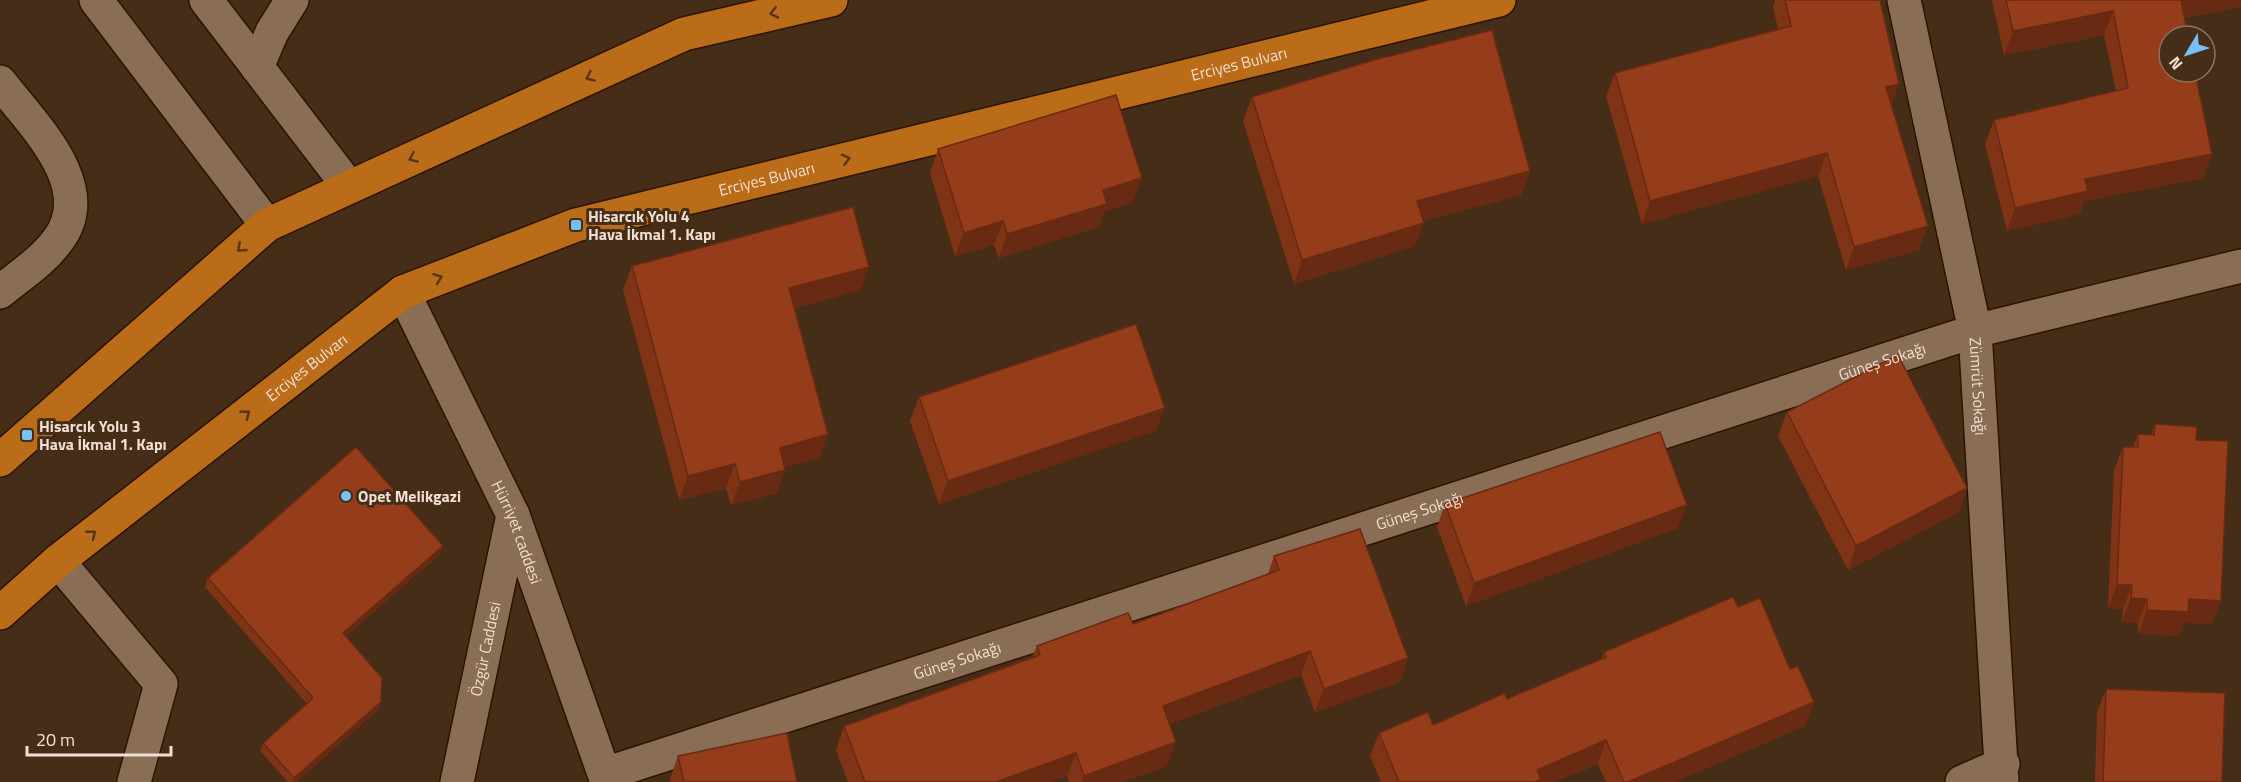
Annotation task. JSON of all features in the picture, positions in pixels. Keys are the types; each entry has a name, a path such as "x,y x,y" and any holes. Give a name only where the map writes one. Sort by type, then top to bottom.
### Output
{"highway":[{"path":"0,460 267,225 684,34 831,0"},
{"name":"Erciyes Bulvarı","path":"0,614 58,561 403,292 576,225 1499,0"}],"street":[{"path":"96,0 267,225"},
{"path":"206,0 350,187"},
{"path":"257,67 272,32 292,0"},
{"name":"Zümrüt Sokağı","path":"1904,0 1975,331 2003,773"},
{"path":"0,82 61,164 71,192 71,208 60,239 49,252 0,292"},
{"name":"Güneş Sokağı","path":"606,778 1975,331 2241,266"},
{"name":"Hürriyet caddesi","path":"403,292 513,515 606,778"},
{"name":"Özgür Caddesi","path":"457,782 513,515"},
{"path":"58,561 162,684 134,782"},
{"path":"1962,782 2003,773"}],"building":[{"path":"1785,0 1880,0 1899,84 1886,87 1928,226 1854,247 1827,153 1650,201 1615,73 1791,26"},
{"path":"2006,0 2181,0 2186,24 2157,24 2157,84 2197,84 2212,154 2085,179 2088,191 2015,208 1994,120 2128,88 2113,11 2013,31"},
{"path":"1492,30 1530,171 1417,201 1424,223 1302,260 1252,97 1374,60"},
{"path":"1116,95 1142,178 1103,190 1107,204 1007,234 1003,221 964,233 938,149"},
{"path":"853,207 869,267 789,288 828,434 780,448 785,470 740,482 735,464 688,476 632,266"},
{"path":"1136,324 1165,408 948,481 919,397"},
{"path":"1898,355 1967,488 1856,546 1787,412"},
{"path":"2155,424 2197,427 2196,440 2228,441 2221,601 2189,599 2188,612 2147,610 2147,599 2131,598 2132,585 2117,585 2123,447 2138,447 2138,434 2154,435"},
{"path":"1660,432 1687,505 1474,583 1445,504"},
{"path":"356,447 443,546 343,633 382,678 381,702 294,778 263,743 313,698 208,578"},
{"path":"1360,529 1408,658 1324,689 1310,651 1163,706 1176,742 1084,776 1076,753 996,782 865,782 844,726 1040,655 1037,646 1128,613 1133,624 1279,570 1274,556"},
{"path":"1733,597 1738,607 1760,598 1790,669 1798,666 1814,702 1628,782 1624,782 1606,740 1537,770 1541,779 1535,782 1399,782 1379,733 1428,712 1433,725 1505,693 1507,699 1606,657 1604,652"},
{"path":"2106,689 2225,693 2222,782 2103,782"},
{"path":"787,733 797,782 684,782 678,756"}],"place":[{"name":"Hisarcık Yolu 4 Hava İkmal 1. Kapı","path":"576,225"},
{"name":"Hisarcık Yolu 3 Hava İkmal 1. Kapı","path":"27,435"},
{"name":"Opet Melikgazi","path":"346,496"}]}
